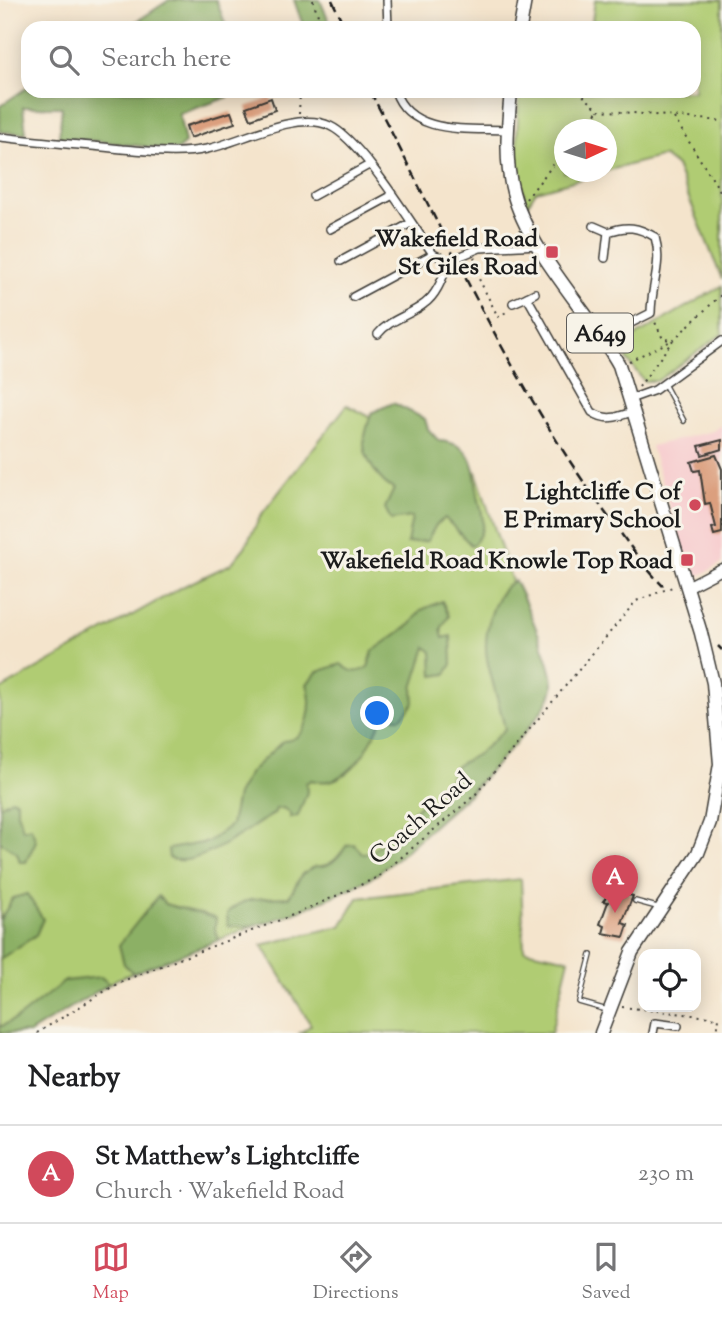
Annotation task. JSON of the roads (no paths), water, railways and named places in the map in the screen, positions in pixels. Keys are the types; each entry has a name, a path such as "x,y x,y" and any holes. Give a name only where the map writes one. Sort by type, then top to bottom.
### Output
{"main road":[{"path":"521,21 525,0"},
{"name":"A649","path":"510,98 507,130 512,192 539,245 603,337 618,365 686,584 713,683 720,743 720,781 710,822 698,853 662,909 610,1008 605,1032"}],"street":[{"path":"387,0 388,21"},
{"path":"400,98 413,118 428,125 507,130"},
{"path":"0,137 180,154 237,142 265,129 300,124 328,125 346,138 369,165 433,254 449,261"},
{"path":"313,196 369,165"},
{"path":"330,229 391,196"},
{"path":"341,261 411,223"},
{"path":"594,226 608,232 625,226 655,237 660,254 651,292 651,313 603,337"},
{"path":"605,258 608,232"},
{"path":"378,334 385,325 425,304 436,291 449,261 471,250 539,245"},
{"path":"353,297 433,254"},
{"path":"513,303 535,293"},
{"path":"527,297 592,412 601,418 614,418 722,341"},
{"path":"686,584 722,569"},
{"path":"653,1033 656,1023 678,1026"}],"lane":[{"path":"664,384 684,421"},
{"path":"635,901 662,909"},
{"path":"591,956 579,1002 610,1008"}],"railway":[{"path":"332,0 342,21"},
{"path":"374,98 482,310 542,417 610,519 663,586"},
{"path":"718,646 722,650"}],"place":[{"name":"Wakefield Road St Giles Road","path":"552,252"},
{"name":"Lightcliffe C of E Primary School","path":"695,505"},
{"name":"Wakefield Road Knowle Top Road","path":"687,560"},
{"name":"St Matthew's Lightcliffe","path":"615,913"}]}
